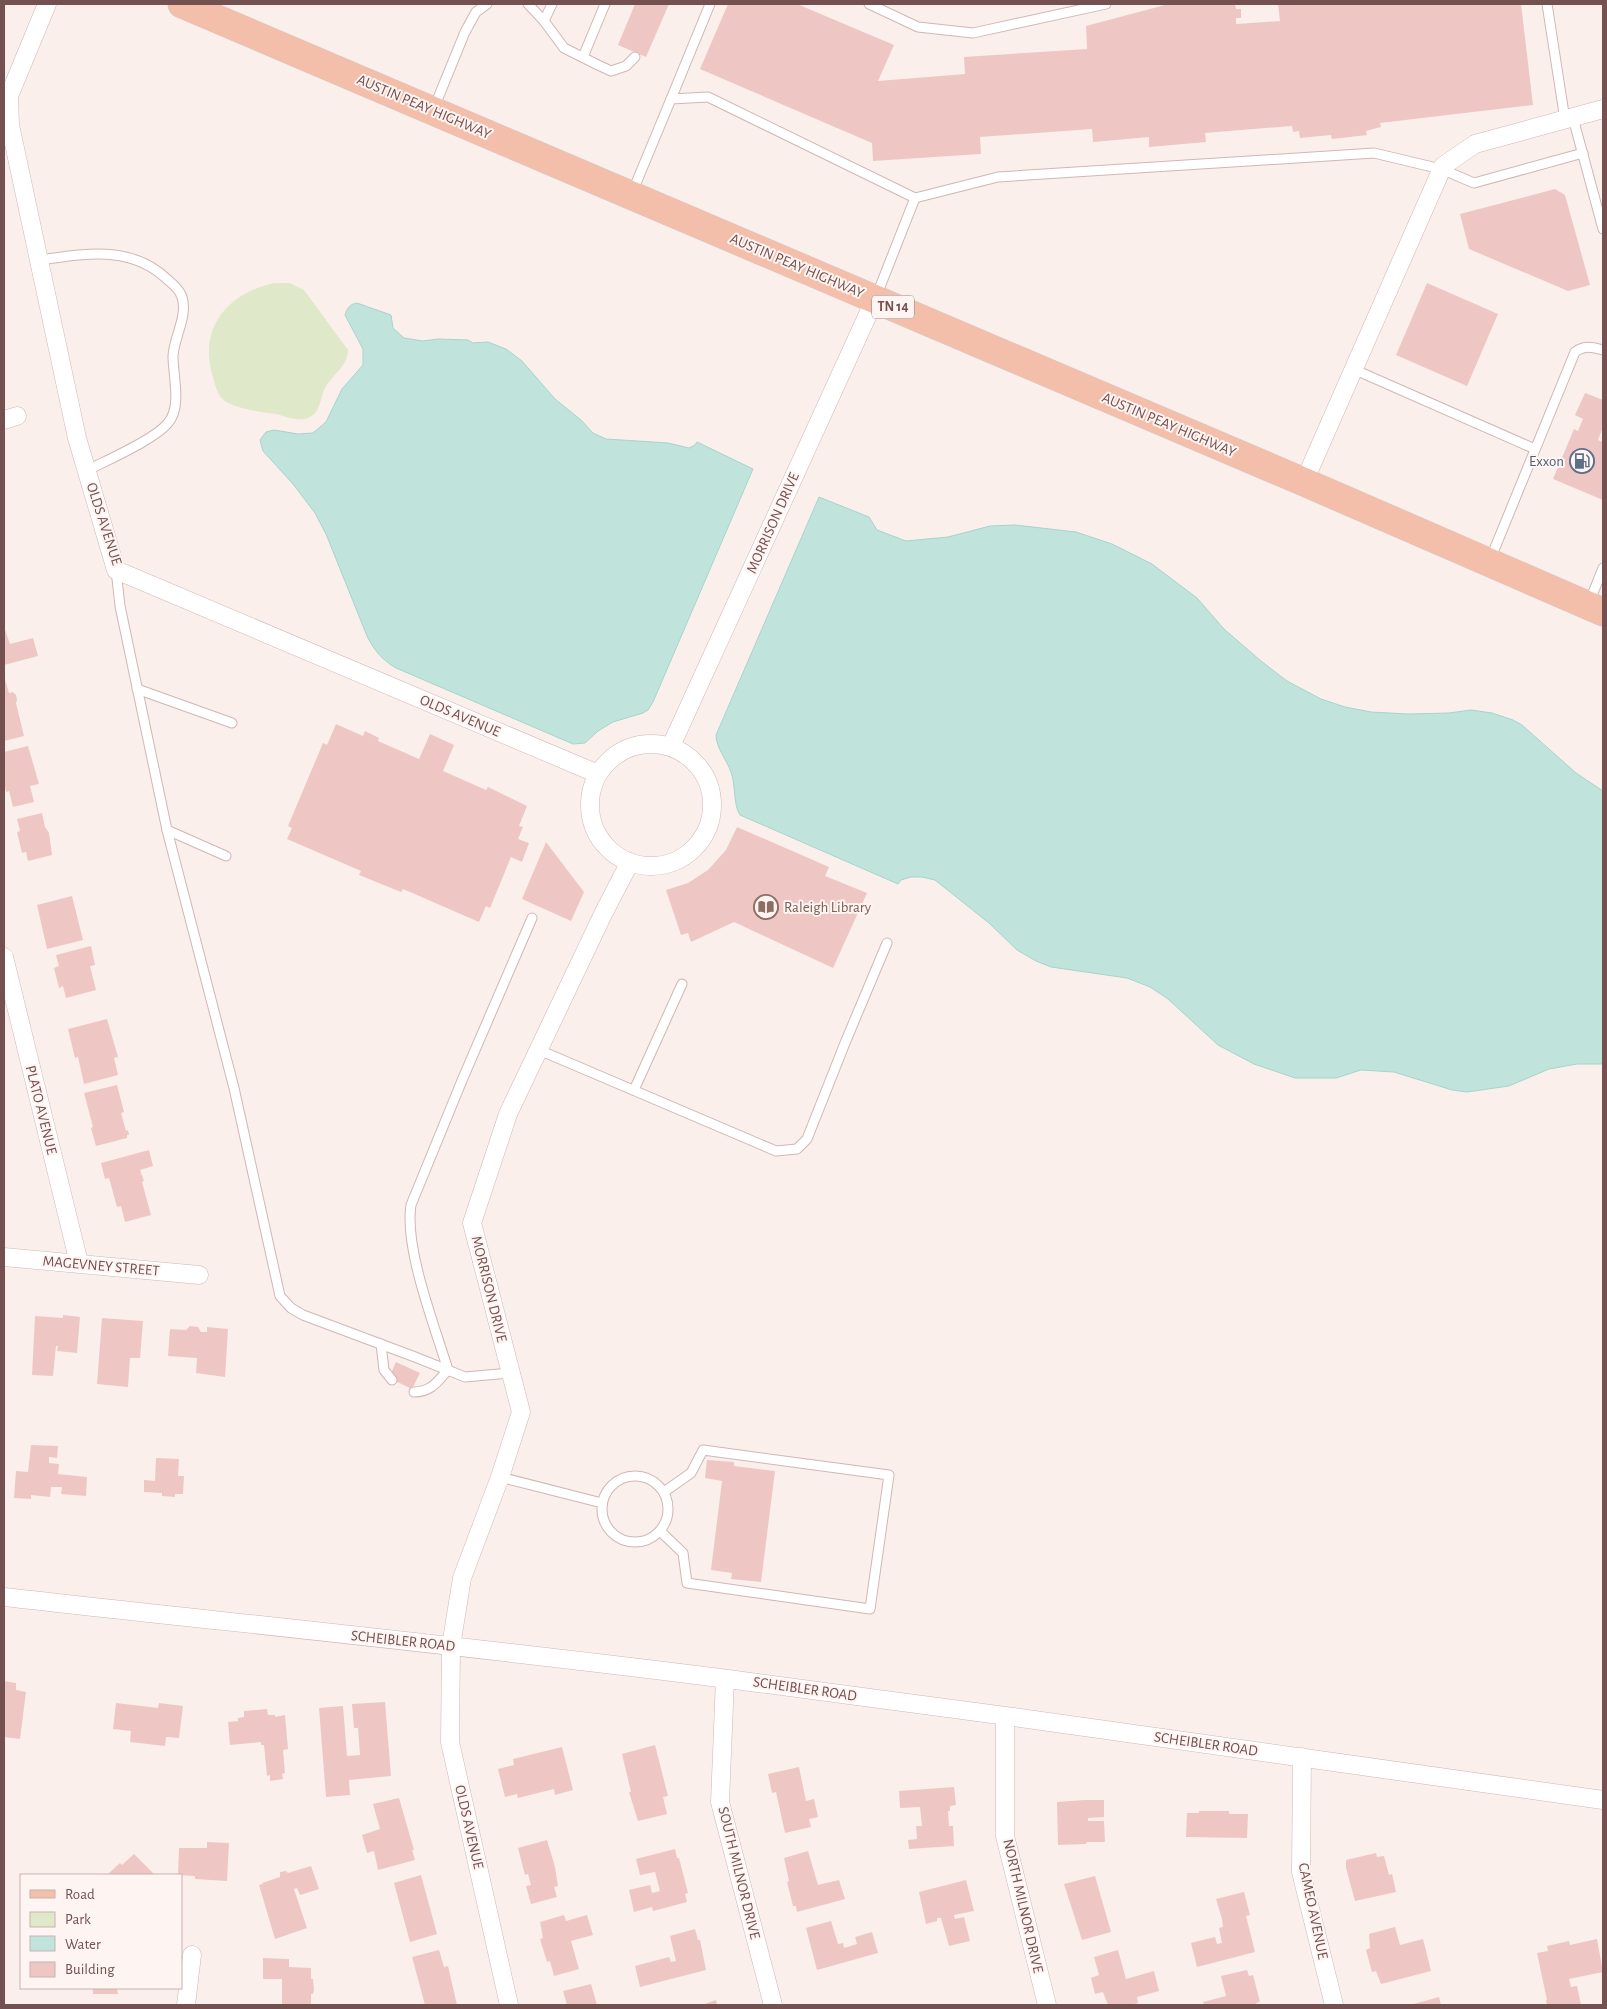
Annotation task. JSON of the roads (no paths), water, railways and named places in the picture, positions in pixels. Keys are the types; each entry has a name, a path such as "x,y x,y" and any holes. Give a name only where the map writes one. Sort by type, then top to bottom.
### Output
{"main road":[{"name":"AUSTIN PEAY HIGHWAY","path":"182,4 1304,482 1596,609"}],"street":[{"name":"OLDS AVENUE","path":"47,4 9,96 10,125 77,438 116,570 598,774"},
{"path":"1304,482 1442,166 1475,144 1603,109"},
{"name":"MORRISON DRIVE","path":"671,746 875,299"},
{"path":"650,743 671,746 688,756 706,778 710,787 712,806 709,826 700,842 685,856 668,864 649,866 630,862 612,851 598,835 591,815 591,794 598,774 611,758 630,747 650,743"},
{"name":"MORRISON DRIVE","path":"451,1646 462,1578 500,1477 521,1412 472,1223 508,1114 604,912 630,862"},
{"name":"PLATO AVENUE","path":"4,956 79,1263"},
{"name":"MAGEVNEY STREET","path":"4,1258 79,1263 199,1275"},
{"name":"SCHEIBLER ROAD","path":"4,1598 451,1646 725,1679 1302,1757 1603,1800"},
{"name":"OLDS AVENUE","path":"451,1646 450,1742 509,2005"},
{"name":"SOUTH MILNOR DRIVE","path":"725,1679 720,1802 773,2005"},
{"name":"NORTH MILNOR DRIVE","path":"1004,1716 1005,1836 1047,2005"},
{"name":"CAMEO AVENUE","path":"1302,1757 1301,1872 1334,2005"},
{"path":"186,2005 192,1955"}],"lane":[{"path":"433,111 465,32 476,12 487,4"},
{"path":"528,4 544,21 564,48 611,71 626,66 634,57"},
{"path":"544,21 552,4"},
{"path":"583,57 605,4"},
{"path":"631,196 710,4"},
{"path":"870,4 918,26 972,33 1106,4"},
{"path":"1546,4 1569,119 1583,153 1603,229"},
{"path":"671,99 708,97 914,198 998,177 1374,153 1441,169 1474,183 1583,153"},
{"path":"875,299 914,198"},
{"path":"39,260 83,254 111,253 134,259 158,270 182,296 184,309 173,350 174,411 168,423 132,448 86,470"},
{"path":"1489,562 1575,352 1580,348 1591,347 1603,350"},
{"path":"1353,370 1535,449"},
{"path":"1596,609 1603,568"},
{"path":"116,570 120,606 168,830 234,1088 280,1296 291,1308 303,1316 465,1377 510,1374"},
{"path":"137,689 232,723"},
{"path":"168,830 226,856"},
{"path":"448,1370 412,1244 409,1219 412,1205 532,918"},
{"path":"539,1050 776,1151 797,1149 807,1139 887,943"},
{"path":"634,1090 682,984"},
{"path":"381,1344 384,1370 392,1380"},
{"path":"414,1392 427,1390 434,1386 448,1370"},
{"path":"660,1531 682,1553 687,1583 870,1608 888,1475 702,1450 691,1473 664,1492"},
{"path":"640,1475 658,1484 664,1492 668,1512 666,1522 652,1538 642,1542 620,1539 611,1533 605,1524 602,1514 602,1503 611,1485 620,1479 640,1475"},
{"path":"500,1477 602,1503"}],"water":[{"path":"357,303 391,315 393,328 404,338 423,341 438,339 468,340 473,343 488,342 506,349 522,361 555,399 581,420 593,433 606,439 668,443 689,448 697,442 753,469 648,710 613,722 598,731 585,743 573,744 396,668 387,662 376,650 367,636 326,534 315,513 293,484 263,451 260,440 266,432 274,430 298,434 313,433 326,422 342,389 363,365 363,349 345,315 352,304"},
{"path":"819,497 869,517 877,530 906,541 948,537 990,526 1015,525 1076,532 1112,544 1152,564 1197,598 1224,629 1261,661 1287,681 1321,699 1345,707 1371,712 1408,714 1449,713 1471,710 1492,713 1522,725 1576,773 1603,791 1603,1064 1577,1064 1549,1069 1509,1086 1467,1092 1452,1090 1394,1072 1361,1070 1336,1078 1295,1078 1254,1064 1218,1045 1168,999 1150,987 1127,978 1051,967 1036,961 1017,950 989,923 935,880 911,877 901,880 898,884 740,815 736,806 731,772 718,745 716,735"}],"place":[{"name":"Exxon","path":"1582,461"},
{"name":"Raleigh Library","path":"766,907"}]}
